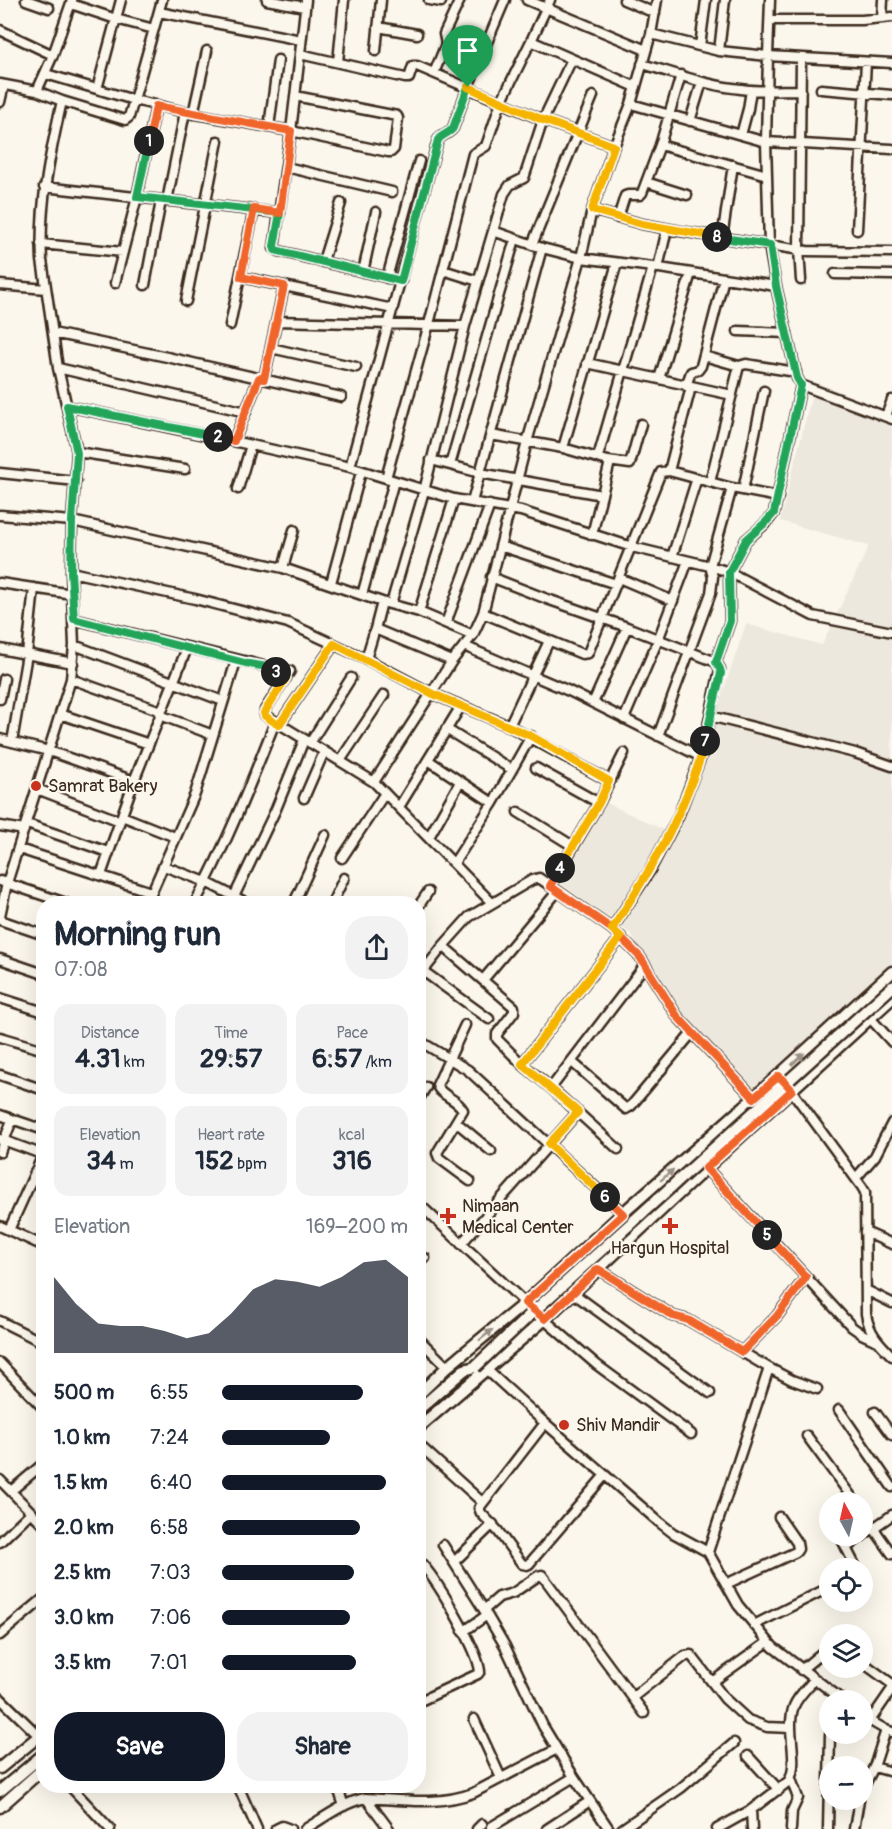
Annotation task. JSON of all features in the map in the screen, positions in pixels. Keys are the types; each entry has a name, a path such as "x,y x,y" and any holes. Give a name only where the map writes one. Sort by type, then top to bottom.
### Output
{"main road":[{"path":"426,1387 447,1366 525,1303 892,972"},
{"path":"426,1414 469,1377 475,1367 533,1312 892,987"},
{"path":"426,1421 545,1319 706,1168 891,1001"},
{"path":"426,1403 464,1370 475,1367"},
{"path":"0,1768 36,1738"},
{"path":"0,1791 36,1761"},
{"path":"0,1807 36,1775"}],"street":[{"path":"26,0 49,8"},
{"path":"97,89 121,0"},
{"path":"0,102 2,85 37,91 125,120 129,117 162,0"},
{"path":"267,0 305,4 275,250 401,281"},
{"path":"338,62 344,0"},
{"path":"376,51 381,0"},
{"path":"429,0 441,2"},
{"path":"434,73 446,44 444,34 460,0"},
{"path":"350,467 438,140 440,136 453,128 505,0"},
{"path":"527,0 548,4 646,50"},
{"path":"624,0 655,13"},
{"path":"374,782 452,660 473,635 483,613 490,577 581,258 592,210 631,104 651,34 657,0"},
{"path":"700,46 706,0"},
{"path":"719,51 725,0"},
{"path":"770,0 766,142 770,245 776,286 798,381 801,385 889,418 892,400"},
{"path":"882,18 883,0"},
{"path":"37,91 46,74 71,2 116,19 154,29"},
{"path":"362,595 473,154 486,146 501,102 548,4"},
{"path":"159,12 301,40"},
{"path":"770,20 892,17"},
{"path":"378,27 417,34"},
{"path":"0,30 53,55"},
{"path":"651,34 719,51 801,59 892,63"},
{"path":"531,40 636,87"},
{"path":"145,285 164,201 207,51"},
{"path":"300,54 405,78 409,78 414,65 543,120 614,146"},
{"path":"391,604 424,491 465,326 506,190 510,185 524,178 543,120 572,58"},
{"path":"801,59 799,143 801,280"},
{"path":"269,127 278,60"},
{"path":"858,230 866,62"},
{"path":"642,64 702,82 728,87 751,90 801,90"},
{"path":"46,74 156,106 291,131 390,153 394,149 398,118 393,114 295,96"},
{"path":"618,218 625,196 640,195 646,182 660,145 681,75"},
{"path":"690,121 702,82"},
{"path":"821,89 892,95"},
{"path":"741,135 751,90"},
{"path":"532,245 593,96"},
{"path":"0,916 3,882 19,849 71,679 73,663 74,619 71,572 77,453 58,368 41,244 44,187 62,101"},
{"path":"631,104 766,142 892,149"},
{"path":"115,284 137,197 156,106"},
{"path":"186,301 218,141"},
{"path":"660,145 767,175"},
{"path":"387,278 419,161"},
{"path":"722,238 733,165"},
{"path":"286,166 392,192"},
{"path":"646,182 687,195"},
{"path":"44,187 280,213"},
{"path":"323,261 341,203"},
{"path":"231,325 254,209"},
{"path":"592,210 667,229 770,245 799,249 892,252"},
{"path":"363,272 376,212"},
{"path":"598,457 622,371 667,229"},
{"path":"493,231 532,245 581,258 776,286"},
{"path":"450,465 515,239"},
{"path":"41,244 123,252"},
{"path":"472,502 542,248"},
{"path":"563,448 617,262"},
{"path":"443,270 478,281"},
{"path":"660,379 691,273"},
{"path":"835,274 892,275"},
{"path":"241,277 393,309"},
{"path":"669,471 689,375 692,371 699,369 704,356 724,278"},
{"path":"0,285 46,289"},
{"path":"234,441 262,378 284,286"},
{"path":"277,321 465,326"},
{"path":"738,330 787,333"},
{"path":"53,333 341,397"},
{"path":"271,348 356,368"},
{"path":"704,356 739,366 746,364 796,372"},
{"path":"586,363 732,395"},
{"path":"710,482 739,366"},
{"path":"58,368 246,412"},
{"path":"716,662 730,621 729,572 746,540 774,513 801,385"},
{"path":"743,490 764,391"},
{"path":"67,406 350,467 454,499 510,508 632,547 729,572 813,616 892,632"},
{"path":"491,435 563,448 608,461 630,464 641,424"},
{"path":"238,489 251,445"},
{"path":"77,453 185,469"},
{"path":"430,460 480,473 602,495"},
{"path":"592,535 609,466 608,461"},
{"path":"483,613 582,654 588,653 660,474 664,470 732,488 778,497"},
{"path":"331,584 361,472"},
{"path":"0,473 76,481"},
{"path":"672,557 697,478"},
{"path":"658,736 711,593 713,577 710,566 732,488"},
{"path":"419,612 454,499"},
{"path":"446,623 490,505"},
{"path":"0,515 72,521 283,568 382,602 419,612 473,635"},
{"path":"283,568 294,530"},
{"path":"500,546 618,581 673,601"},
{"path":"624,719 658,640 688,561"},
{"path":"71,572 273,618 366,659 431,693 531,736 609,781"},
{"path":"490,577 716,662 720,669 721,673 701,757 670,835 612,929"},
{"path":"0,583 72,594"},
{"path":"12,742 27,654 34,588"},
{"path":"366,659 382,602"},
{"path":"74,619 236,661 268,667 288,674 265,710 265,716 374,782 492,903"},
{"path":"593,703 627,627"},
{"path":"375,629 452,660"},
{"path":"509,726 549,641"},
{"path":"199,896 277,724 334,644"},
{"path":"74,645 223,701"},
{"path":"464,646 593,703 701,757"},
{"path":"101,875 134,781 187,648"},
{"path":"0,649 73,663"},
{"path":"150,896 195,794 236,661"},
{"path":"235,896 307,742 351,678"},
{"path":"0,699 4,679"},
{"path":"71,679 213,735"},
{"path":"340,761 384,695"},
{"path":"399,807 460,706"},
{"path":"60,714 149,744"},
{"path":"710,716 855,753 892,766"},
{"path":"446,729 511,770"},
{"path":"454,863 493,803 531,736"},
{"path":"0,739 49,751 134,781"},
{"path":"304,798 324,752"},
{"path":"550,886 599,803 624,753"},
{"path":"428,760 493,803"},
{"path":"536,768 599,803"},
{"path":"429,837 460,782"},
{"path":"38,789 176,837"},
{"path":"342,858 385,793"},
{"path":"518,812 573,846"},
{"path":"0,826 26,827 108,852"},
{"path":"297,896 325,835"},
{"path":"19,849 151,892"},
{"path":"164,866 206,882 227,896"},
{"path":"335,896 344,878"},
{"path":"426,968 469,917 536,878 543,880 621,937 640,957 677,1016 754,1098"},
{"path":"3,882 45,896"},
{"path":"425,896 428,892"},
{"path":"483,980 557,892"},
{"path":"0,920 36,932"},
{"path":"522,1064 621,937"},
{"path":"443,946 514,1007 514,1012 496,1036 498,1041 618,1149"},
{"path":"0,959 36,971"},
{"path":"551,1088 645,965"},
{"path":"426,978 489,1019"},
{"path":"0,998 36,1009"},
{"path":"870,1018 892,1042"},
{"path":"465,1025 448,1057 437,1087 463,1107 438,1151 438,1155 470,1181"},
{"path":"572,1062 626,1109 695,1035"},
{"path":"0,1037 36,1048"},
{"path":"426,1045 468,1070 623,1214"},
{"path":"0,1075 36,1087"},
{"path":"779,1076 792,1090 862,1186 866,1197 867,1322 876,1340 892,1356"},
{"path":"461,1244 578,1112"},
{"path":"0,1115 36,1127"},
{"path":"0,1152 2,1140 12,1119"},
{"path":"456,1122 491,1151"},
{"path":"856,1178 875,1156 892,1123"},
{"path":"2,1140 36,1152"},
{"path":"706,1168 856,1330 876,1340"},
{"path":"9,1230 36,1170"},
{"path":"426,1211 525,1303 597,1365 691,1434"},
{"path":"0,1226 36,1242"},
{"path":"865,1232 892,1244"},
{"path":"598,1269 673,1316 688,1320 792,1380 817,1389"},
{"path":"742,1352 777,1316 806,1277"},
{"path":"866,1290 892,1303"},
{"path":"573,1293 710,1393"},
{"path":"0,1321 36,1339"},
{"path":"426,1346 447,1366"},
{"path":"0,1363 36,1401"},
{"path":"708,1552 769,1368"},
{"path":"487,1370 673,1533 708,1552 738,1605 768,1642 780,1654 828,1690"},
{"path":"839,1410 892,1487"},
{"path":"875,1413 892,1435"},
{"path":"545,1423 479,1505 479,1511 493,1524 522,1564 526,1565 605,1475"},
{"path":"807,1436 848,1492"},
{"path":"426,1451 482,1502"},
{"path":"11,1491 36,1470"},
{"path":"0,1480 36,1517"},
{"path":"0,1542 31,1512"},
{"path":"892,1515 873,1527 892,1554"},
{"path":"726,1584 798,1549 779,1517"},
{"path":"454,1562 493,1524"},
{"path":"443,1545 486,1612 557,1749 609,1829"},
{"path":"849,1546 846,1548 851,1558"},
{"path":"426,1570 441,1590 478,1662 480,1671 426,1698"},
{"path":"463,1632 499,1597 513,1593 542,1575 644,1713"},
{"path":"754,1625 819,1592"},
{"path":"0,1635 36,1605"},
{"path":"712,1683 768,1642"},
{"path":"633,1697 688,1654 693,1656 725,1699 748,1720 767,1727 791,1728"},
{"path":"801,1670 819,1655"},
{"path":"873,1673 891,1691 873,1710"},
{"path":"717,1829 751,1810 787,1785 791,1779 793,1767 791,1728 794,1705 814,1680"},
{"path":"0,1698 36,1730"},
{"path":"474,1719 501,1778"},
{"path":"873,1722 889,1731 874,1767 892,1772"},
{"path":"622,1829 681,1788 734,1743"},
{"path":"828,1829 830,1744"},
{"path":"304,1829 356,1800 366,1798 428,1802 450,1800 473,1793 557,1749"},
{"path":"748,1756 779,1790"},
{"path":"491,1827 574,1777"},
{"path":"790,1829 792,1811 798,1798 791,1779"},
{"path":"76,1793 110,1829"},
{"path":"241,1793 257,1829"},
{"path":"340,1793 344,1806"},
{"path":"366,1798 389,1829"},
{"path":"548,1829 590,1801"},
{"path":"751,1810 752,1829"},
{"path":"854,1829 857,1810"},
{"path":"276,1829 282,1826 290,1829"}],"shaded area":[{"path":"815,382 892,412 892,964 751,1092 677,1016 631,934 549,876 598,799 666,831 703,750 746,624 822,645 869,546 780,521"}],"place":[{"name":"Samrat Bakery","path":"36,786"},
{"name":"Nimaan Medical Center","path":"448,1216"},
{"name":"Hargun Hospital","path":"670,1226"},
{"name":"Shiv Mandir","path":"564,1425"}],"route":[{"path":"468,87 453,128 440,136 438,140 401,281 275,250 280,213 254,209 161,201 137,197 156,106 291,131 280,213 254,209 241,277 284,286 264,379 259,378 234,441 67,406 78,461 72,521 71,572 74,619 272,669 286,678 264,713 279,725 334,644 431,693 531,736 609,781 599,803 550,886 621,937 640,957 677,1016 754,1098 779,1076 792,1090 706,1168 806,1277 777,1316 742,1352 688,1320 673,1316 598,1269 545,1319 525,1303 623,1214 549,1144 578,1112 522,1064 621,937 612,929 649,872 678,817 702,754 721,673 716,662 730,621 729,572 746,540 774,513 801,385 797,378 776,286 770,245 642,224 592,210 614,146 543,120 468,87"}]}
